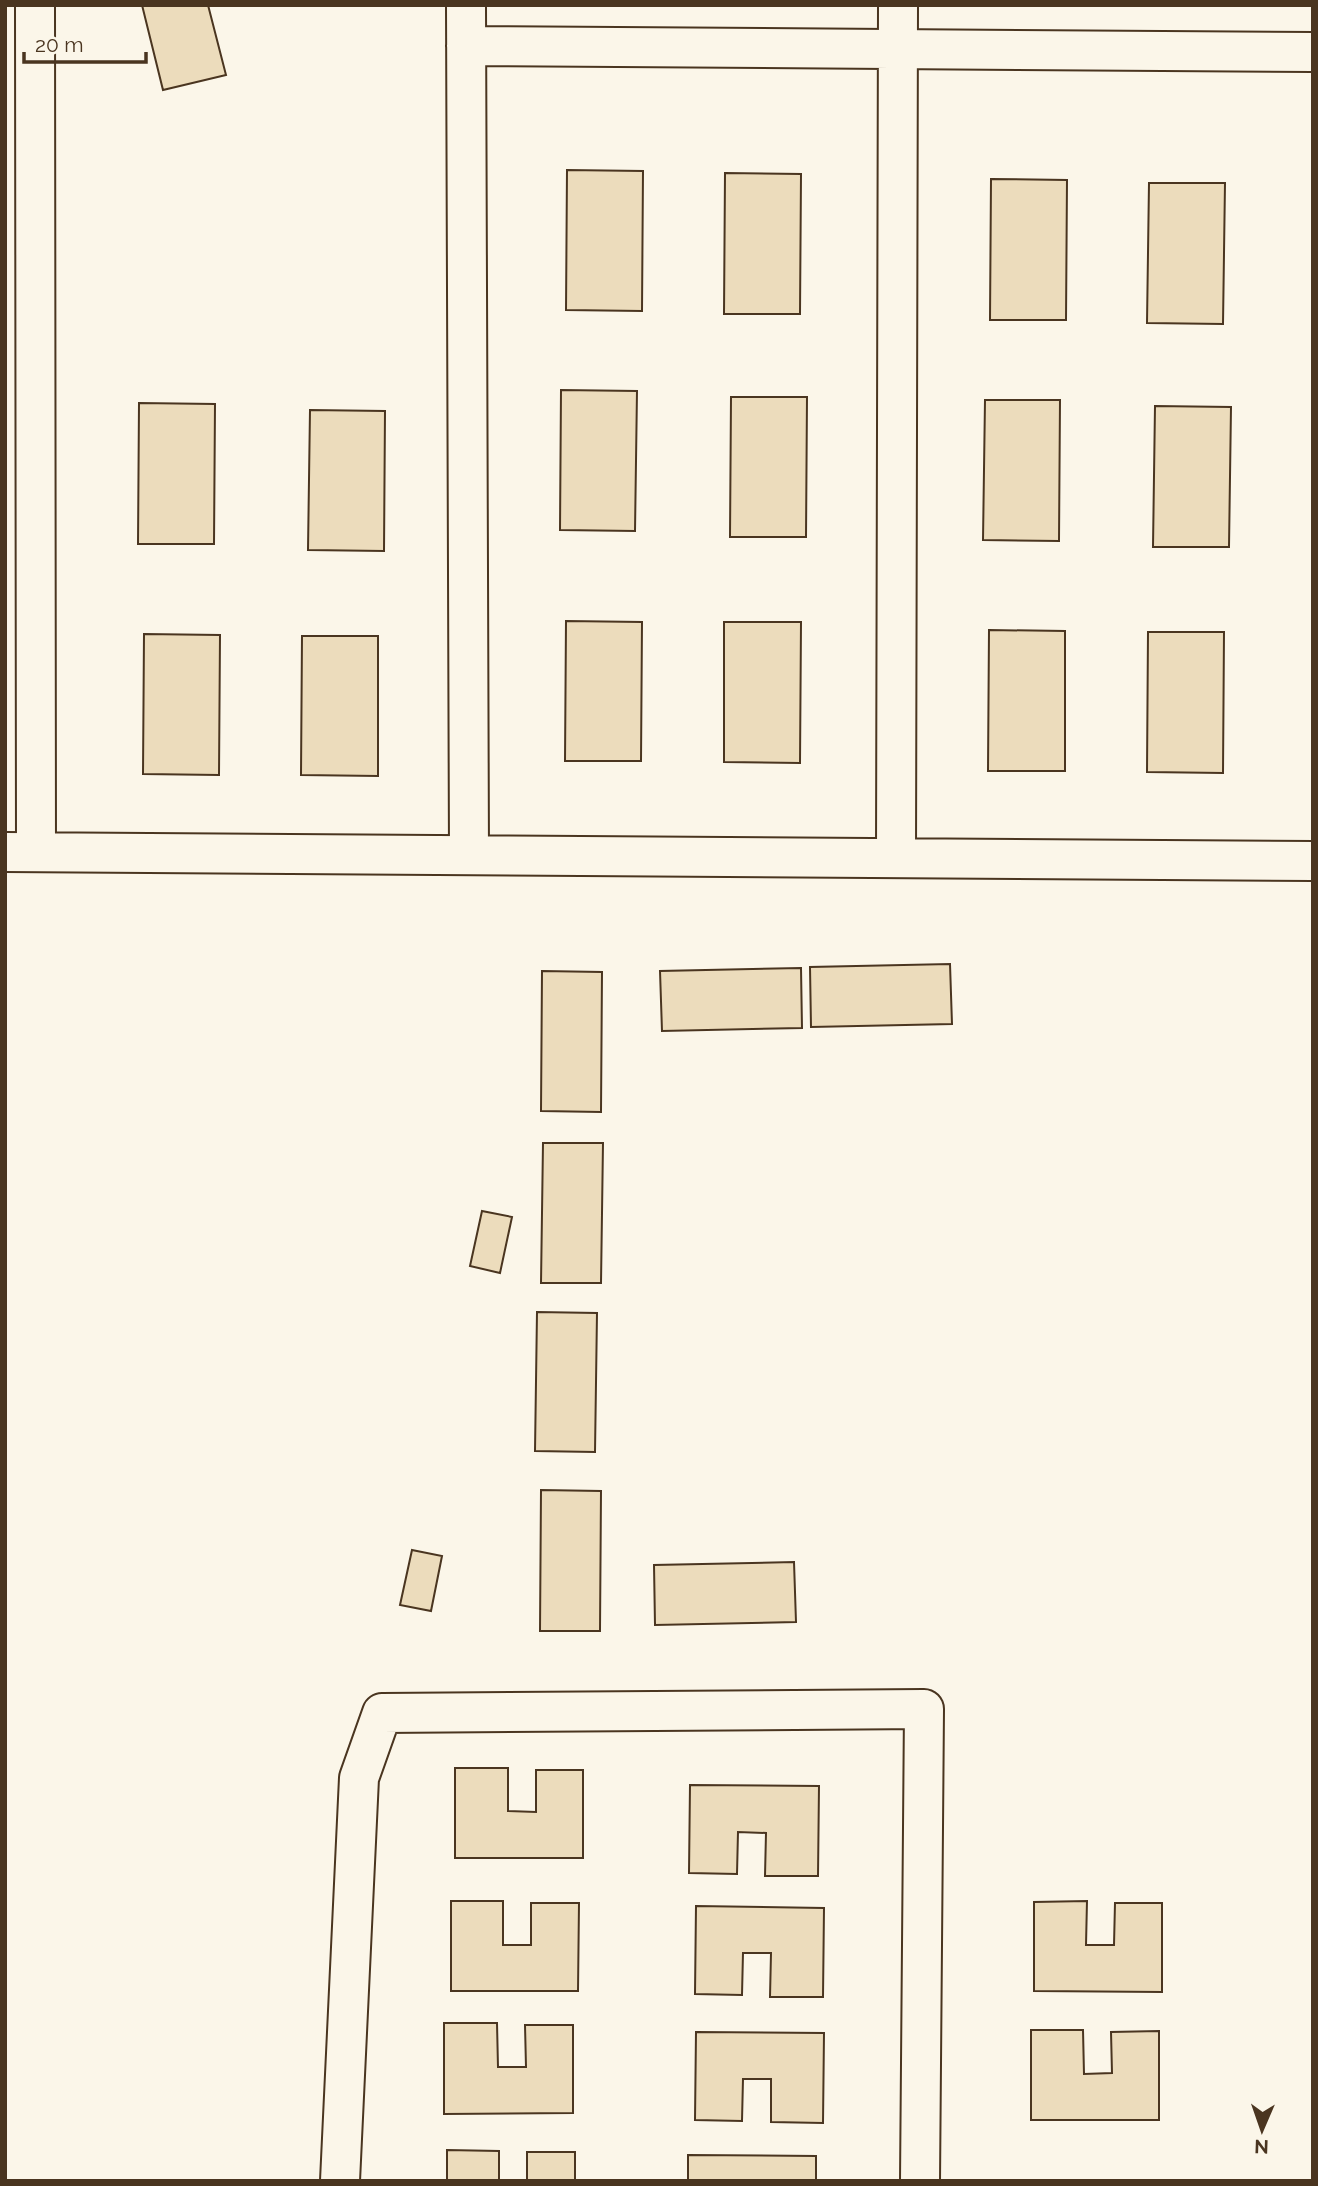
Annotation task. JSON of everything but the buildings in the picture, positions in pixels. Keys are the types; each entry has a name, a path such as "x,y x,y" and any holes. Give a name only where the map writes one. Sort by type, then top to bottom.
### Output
{"street":[{"path":"35,5 20,852 1313,861"},
{"path":"466,5 469,855"},
{"path":"896,858 898,5"},
{"path":"466,46 1313,52"},
{"path":"340,2181 359,1778 382,1713 924,1709 920,2181"}]}
